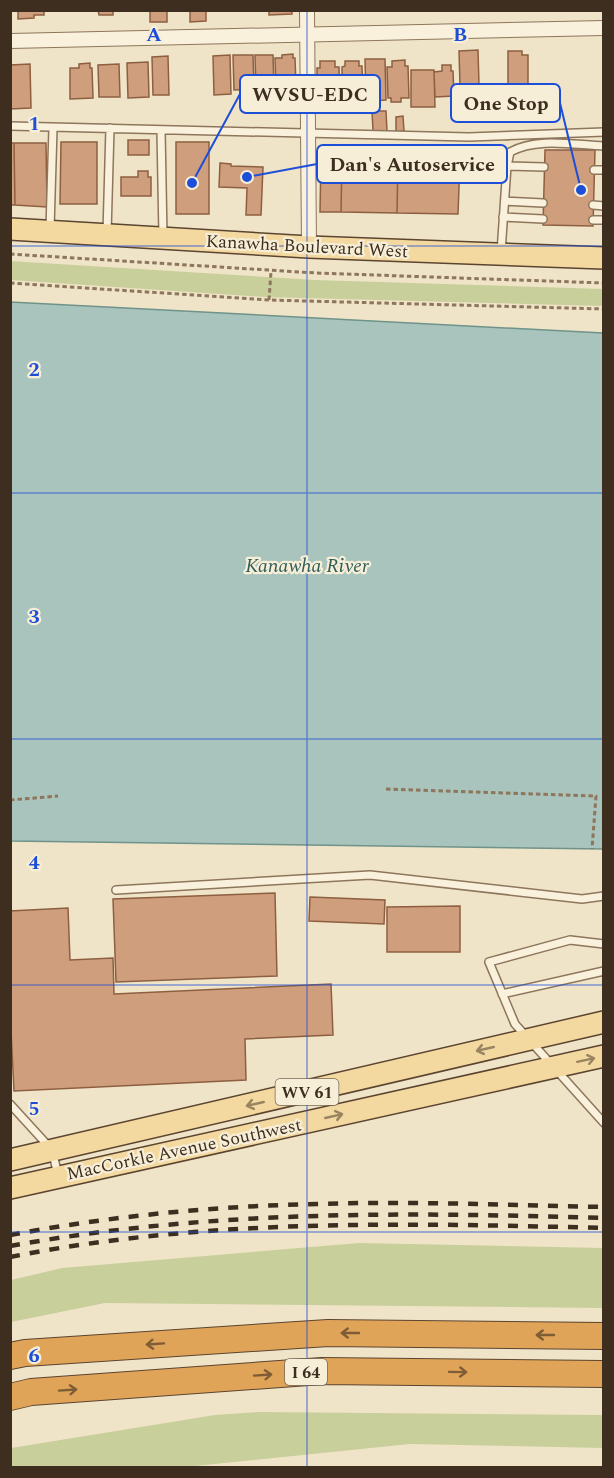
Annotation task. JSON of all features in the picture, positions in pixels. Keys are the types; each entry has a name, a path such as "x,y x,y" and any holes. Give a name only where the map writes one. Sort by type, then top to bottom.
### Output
{"highway":[{"name":"I 64","path":"10,1356 25,1353 328,1333 603,1335"},
{"name":"I 64","path":"10,1397 31,1392 322,1371 603,1374"}],"main road":[{"name":"Kanawha Boulevard West","path":"10,229 309,247 603,258"},
{"name":"MacCorkle Avenue Southwest","path":"10,1160 603,1022"},
{"name":"MacCorkle Avenue Southwest","path":"10,1188 603,1056"}],"street":[{"path":"307,10 309,247"},
{"path":"10,41 603,28"}],"lane":[{"path":"10,126 309,135 469,137 603,132"},
{"path":"50,232 54,128"},
{"path":"107,236 110,128"},
{"path":"161,130 163,239"},
{"path":"501,255 510,152 522,146 537,144 603,146"},
{"path":"507,166 544,167"},
{"path":"594,170 603,170"},
{"path":"505,201 543,203"},
{"path":"593,205 603,206"},
{"path":"503,217 543,219"},
{"path":"593,220 603,220"},
{"path":"116,890 370,874 582,899 603,896"},
{"path":"603,944 570,940 489,962 515,1024 555,1066 603,1123"},
{"path":"502,994 603,971"},
{"path":"11,1106 52,1150 59,1176"}],"path":[{"path":"10,254 271,271 603,283"},
{"path":"269,300 271,271"},
{"path":"10,283 269,300 603,309"},
{"path":"386,789 596,796 592,849"},
{"path":"10,800 58,796"}],"green space":[{"path":"10,261 315,280 603,289 603,306 264,297 11,280"},
{"path":"359,1243 603,1248 603,1308 105,1303 11,1322 11,1280 62,1268"},
{"path":"259,1412 603,1415 603,1448 410,1444 186,1467 11,1467 11,1448 215,1415"}],"water":[{"name":"Kanawha River","path":"10,302 603,333 603,849 11,841"}],"building":[{"path":"18,10 44,10 44,15 18,19"},
{"path":"98,10 113,10 113,15 99,15"},
{"path":"150,10 167,10 167,22 150,22"},
{"path":"190,10 206,10 206,21 190,22"},
{"path":"269,10 292,10 292,14 269,15"},
{"path":"478,50 479,85 460,85 459,51"},
{"path":"508,51 522,51 522,55 528,55 528,86 508,86"},
{"path":"293,54 296,85 276,86 275,58"},
{"path":"230,55 231,94 214,95 213,56"},
{"path":"233,55 253,55 254,89 234,90"},
{"path":"255,55 273,55 274,90 256,90"},
{"path":"168,56 169,95 153,95 152,57"},
{"path":"365,59 385,59 386,100 366,101"},
{"path":"405,60 405,66 408,66 409,98 401,98 401,102 391,102 391,98 388,98 387,67 392,67 392,61"},
{"path":"320,61 335,61 335,67 339,67 340,105 328,105 327,99 317,100 317,68 320,68"},
{"path":"345,61 359,61 359,66 362,66 363,97 342,98 342,67 345,66"},
{"path":"148,62 149,97 128,98 127,63"},
{"path":"90,63 93,98 70,99 70,68 79,68 79,64"},
{"path":"30,64 31,108 10,109 10,65"},
{"path":"119,64 120,97 99,97 98,65"},
{"path":"442,65 451,65 454,96 435,97 434,72 442,71"},
{"path":"411,70 434,70 435,107 411,107"},
{"path":"372,111 386,111 387,131 373,131"},
{"path":"403,116 404,131 396,132 396,117"},
{"path":"128,140 149,140 149,155 128,155"},
{"path":"61,142 97,142 97,204 60,204"},
{"path":"176,142 209,142 209,214 176,214"},
{"path":"10,143 14,143 15,205 10,205"},
{"path":"14,143 46,143 47,207 15,205"},
{"path":"545,150 595,150 593,226 543,225"},
{"path":"321,157 342,158 341,212 320,212"},
{"path":"342,158 398,158 397,213 341,212"},
{"path":"398,158 460,160 458,214 397,213"},
{"path":"220,163 231,164 231,166 263,167 261,215 246,215 247,188 219,187"},
{"path":"138,171 148,171 148,177 151,177 151,196 121,196 121,177 138,177"},
{"path":"275,893 277,976 116,982 113,899"},
{"path":"310,897 385,900 384,924 309,921"},
{"path":"460,906 460,952 387,952 387,907"},
{"path":"68,908 70,960 113,958 114,994 331,984 333,1035 245,1039 246,1080 14,1091 10,1010 10,911"}],"railway":[{"path":"10,1235 125,1217 279,1205 425,1203 604,1207"},
{"path":"10,1246 85,1234 159,1226 306,1216 454,1215 604,1218"},
{"path":"10,1257 84,1244 232,1229 381,1225 604,1228"}],"place":[{"name":"Dan's Autoservice","path":"247,177"},
{"name":"WVSU-EDC","path":"192,183"},
{"name":"One Stop","path":"581,190"}]}
